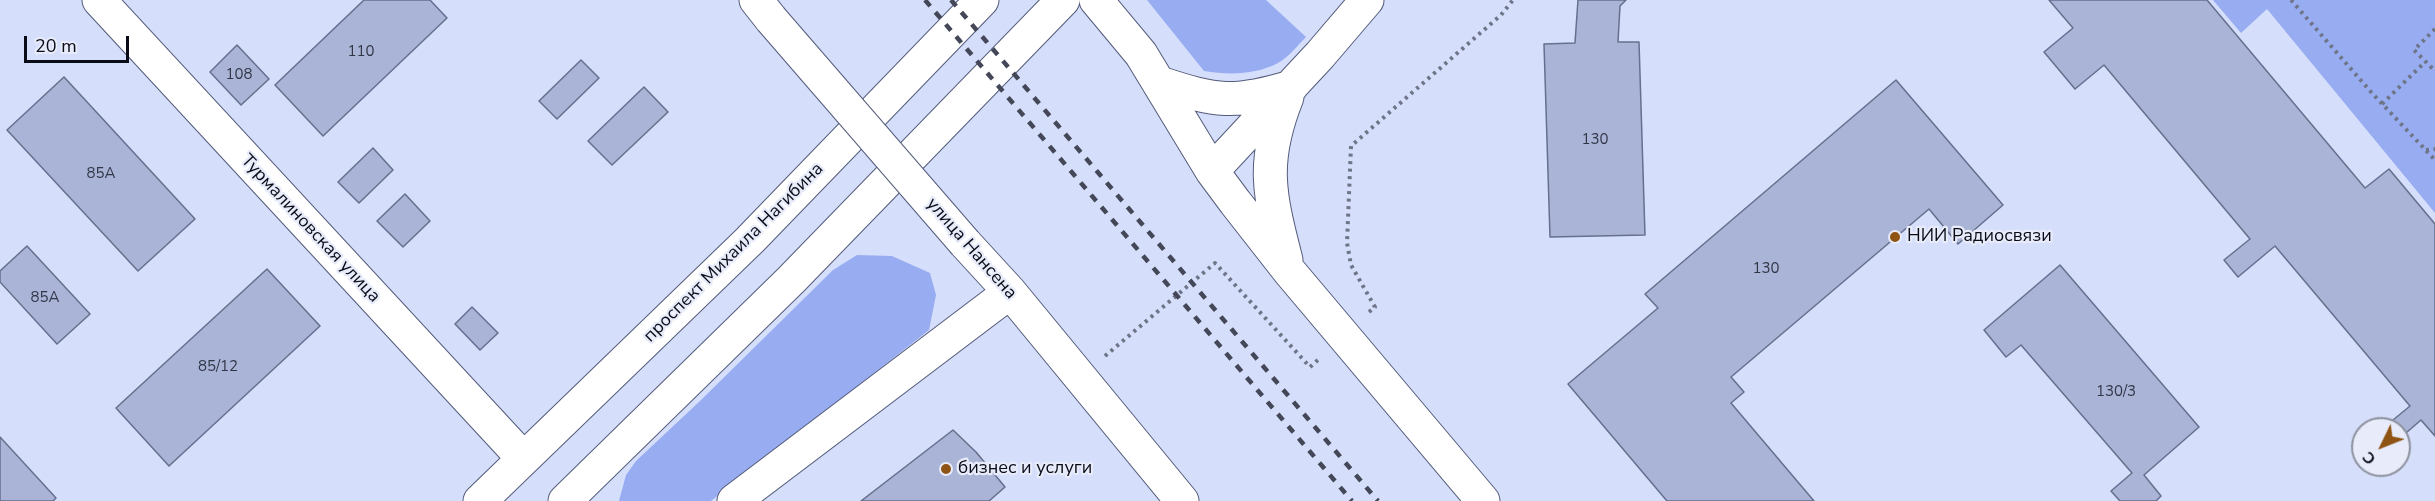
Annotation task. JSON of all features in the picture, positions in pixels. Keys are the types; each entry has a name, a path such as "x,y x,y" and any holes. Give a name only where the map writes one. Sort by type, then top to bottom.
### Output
{"main road":[{"name":"Турмалиновская улица","path":"99,0 523,458"},
{"name":"проспект Михаила Нагибина","path":"480,501 750,240 982,0"},
{"path":"570,499 791,280 1063,0"},
{"path":"1096,0 1128,37 1160,83 1212,171 1288,271 1483,501"},
{"path":"1212,171 1291,87 1367,0"},
{"name":"улица Нансена","path":"763,9 1010,292 1182,501"},
{"path":"1160,83 1194,95 1230,100 1257,97 1291,87"},
{"path":"1288,271 1272,204 1269,162 1279,117 1291,87"},
{"path":"736,500 1010,292"}],"path":[{"path":"1112,366 1104,356 1215,263 1310,367 1343,337 1375,307 1351,265 1347,243 1351,146 1501,15 1513,0"},
{"path":"2290,0 2435,160"},
{"path":"2435,29 2414,50 2435,71"},
{"path":"2382,104 2425,62"},
{"path":"2425,150 2435,149"}],"shaded area":[{"path":"1147,0 1266,0 1306,37 1286,58 1260,70 1242,73 1204,71"},
{"path":"2213,0 2435,0 2435,213 2267,9 2241,33"},
{"path":"857,255 892,256 930,273 936,295 929,330 711,501 619,501 626,475 636,461 833,270"}],"building":[{"path":"364,0 430,0 447,18 323,136 275,85"},
{"path":"1578,0 1626,0 1620,6 1618,42 1639,42 1645,235 1550,237 1544,44 1575,43"},
{"path":"2049,0 2207,0 2365,188 2389,169 2435,224 2435,436 2421,420 2411,429 2411,417 2397,417 2410,406 2275,246 2238,277 2224,260 2250,239 2104,65 2075,89 2044,52 2073,28"},
{"path":"237,45 269,79 241,105 210,72"},
{"path":"581,60 599,78 557,119 539,101"},
{"path":"64,77 195,219 138,271 7,130"},
{"path":"1896,80 2003,205 1958,244 1929,209 1731,377 1744,392 1731,403 1814,501 1667,501 1568,384 1658,308 1645,294"},
{"path":"644,87 668,112 612,165 588,141"},
{"path":"373,148 393,170 359,203 338,182"},
{"path":"405,194 430,221 403,247 377,221"},
{"path":"27,246 90,314 57,344 0,282 0,271"},
{"path":"2060,265 2199,427 2144,475 2161,496 2156,501 2120,501 2111,491 2132,473 2021,345 2006,357 1984,330"},
{"path":"267,269 320,326 169,466 116,408"},
{"path":"472,307 498,333 480,350 455,324"},
{"name":"бизнес и услуги","path":"953,430 976,452 1005,487 989,501 861,501"},
{"path":"0,437 56,498 53,501 0,501"}],"railway":[{"path":"925,0 1352,501"},
{"path":"951,0 1378,501"}],"place":[{"name":"НИИ Радиосвязи","path":"1895,237"},
{"name":"бизнес и услуги","path":"946,469"}]}
